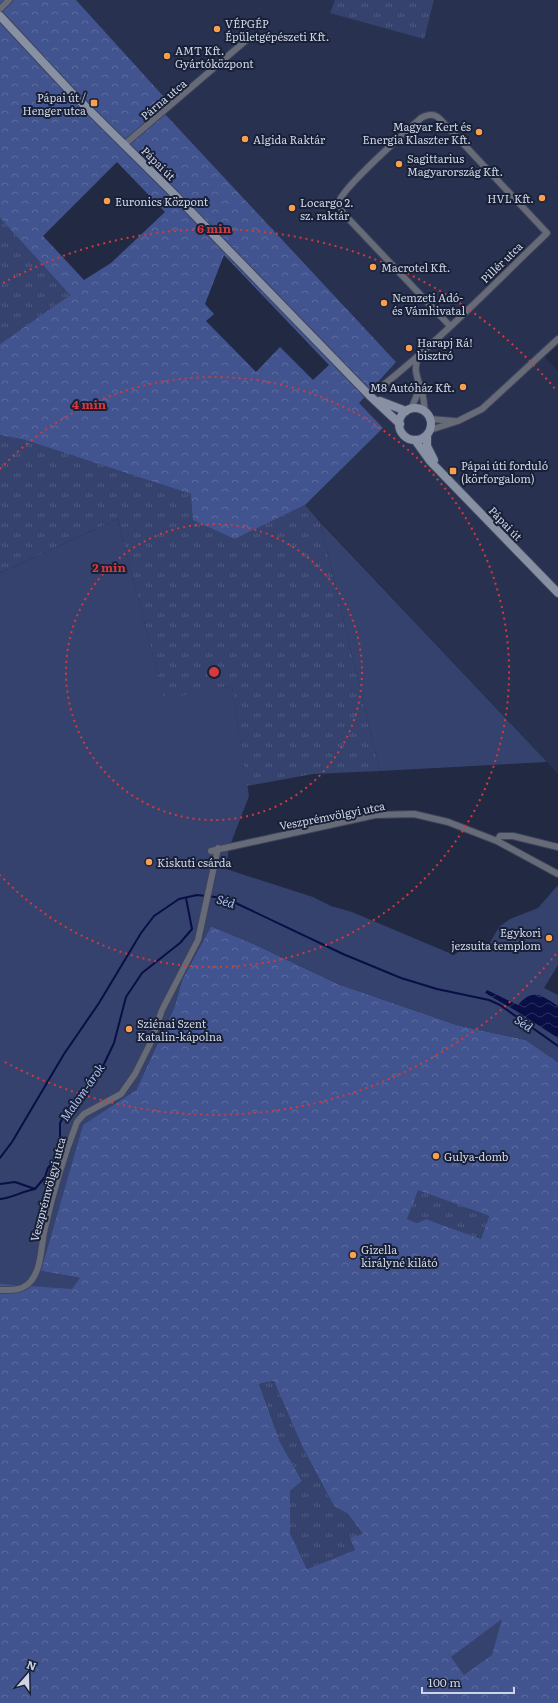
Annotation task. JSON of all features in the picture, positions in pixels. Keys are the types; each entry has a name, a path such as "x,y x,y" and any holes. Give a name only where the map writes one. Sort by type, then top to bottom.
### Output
{"main road":[{"name":"Pápai út","path":"0,16 70,91 125,144 369,395 400,424"},
{"name":"Pápai út","path":"369,395 396,409 409,410"},
{"path":"416,409 427,415 428,432 415,440 405,436 401,431 401,418 409,410 416,409"},
{"name":"Pápai út","path":"428,432 428,446 437,468"},
{"name":"Pápai út","path":"415,440 437,468 558,593"}],"street":[{"path":"0,9 9,0"},
{"name":"Párna utca","path":"125,144 250,37"},
{"name":"Pillér utca","path":"381,387 450,326 547,233 440,119 437,116 429,114 415,124 340,198 339,202 344,213 450,326"},
{"path":"428,432 458,421 482,409 558,338"},
{"path":"409,410 417,395 415,365 419,353"},
{"path":"417,380 422,391 427,415 458,421"},
{"name":"Veszprémvölgyi utca","path":"211,851 218,848 375,815 395,814 430,817 497,841 558,874"},
{"path":"497,841 500,836 514,836 558,847"},
{"name":"Veszprémvölgyi utca","path":"0,1290 21,1289 32,1280 38,1266 45,1228 77,1122 84,1114 120,1094 135,1074 150,1044 162,1010 198,940 218,848"}],"shaded area":[{"path":"76,0 558,0 558,177 556,177 558,180 558,338 541,353 558,371 558,774 305,505 383,428 358,403 396,362 165,114 163,97"}],"green space":[{"path":"0,0 76,0 164,97 165,114 396,362 359,403 383,428 305,505 235,539 193,520 191,494 25,440 0,435 0,344 70,295 0,218","holes":["117,162 165,212 111,263 84,280 43,236","224,255 329,365 313,380 280,347 256,372 206,321 214,314 205,304"]},
{"path":"335,0 434,0 424,39 330,13"},
{"path":"0,218 70,295 0,344"},
{"path":"0,435 25,440 192,494 235,539 305,505 320,522 380,771 313,774 247,786 232,686 164,700 118,519 0,573"},
{"path":"118,519 164,699 232,686 249,796 229,848 226,869 313,897 331,906 352,912 454,955 458,952 488,946 499,927 510,919 538,908 558,885 558,965 544,988 558,995 558,1062 526,1040 457,1025 338,984 254,944 211,926 182,980 174,1008 136,1090 83,1125 41,1271 80,1278 72,1289 0,1284 0,573"},
{"path":"320,522 547,762 380,771"},
{"path":"211,926 254,944 338,984 457,1025 526,1040 558,1062 558,1703 0,1703 0,1284 80,1278 40,1271 83,1124 136,1090 174,1008 182,980","holes":["418,1190 489,1216 481,1239 426,1219 417,1223 407,1219","274,1381 304,1450 334,1506 348,1514 363,1534 350,1538 355,1550 307,1569 290,1533 290,1491 302,1481 280,1442 259,1384"]},
{"path":"417,1189 489,1216 481,1239 426,1219 417,1223 407,1219"},
{"path":"275,1381 304,1450 334,1506 348,1514 363,1534 355,1550 307,1569 290,1533 290,1491 302,1481 280,1442 259,1384"},
{"path":"502,1619 492,1655 464,1675 451,1657"}],"water":[{"path":"487,990 518,1005 528,996 537,995 542,996 558,1006 558,1038 485,993"}],"waterway":[{"name":"Séd","path":"0,1158 12,1142 64,1054 99,1003 141,933 154,916 179,899 197,895 225,898 343,954 401,978 437,989 489,1000 500,1005 558,1046"},
{"name":"Malom-árok","path":"0,1199 35,1189 45,1177 48,1168 56,1159 62,1145 60,1123 67,1110 90,1085 104,1064 114,1043 126,997 142,973 180,943 192,929 186,898"},
{"name":"Malom-árok","path":"0,1184 15,1182 35,1189"}],"place":[{"name":"VÉPGÉP Épületgépészeti Kft.","path":"217,29"},
{"name":"AMT Kft. Gyártóközpont","path":"167,56"},
{"name":"Pápai út / Henger utca","path":"94,103"},
{"name":"Magyar Kert és Energia Klaszter Kft.","path":"479,132"},
{"name":"Algida Raktár","path":"245,139"},
{"name":"Sagittarius Magyarország Kft.","path":"399,164"},
{"name":"HVL Kft.","path":"542,198"},
{"name":"Euronics Központ","path":"107,201"},
{"name":"Locargo 2. sz. raktár","path":"292,208"},
{"name":"Macrotel Kft.","path":"373,267"},
{"name":"Nemzeti Adó- és Vámhivatal","path":"384,303"},
{"name":"Harapj Rá! bisztró","path":"409,348"},
{"name":"M8 Autóház Kft.","path":"463,387"},
{"name":"Pápai úti forduló (körforgalom)","path":"453,471"},
{"name":"Kiskuti csárda","path":"149,862"},
{"name":"Egykori jezsuita templom","path":"549,938"},
{"name":"Sziénai Szent Katalin-kápolna","path":"129,1029"},
{"name":"Gulya-domb","path":"436,1156"},
{"name":"Gizella királyné kilátó","path":"353,1255"}]}
